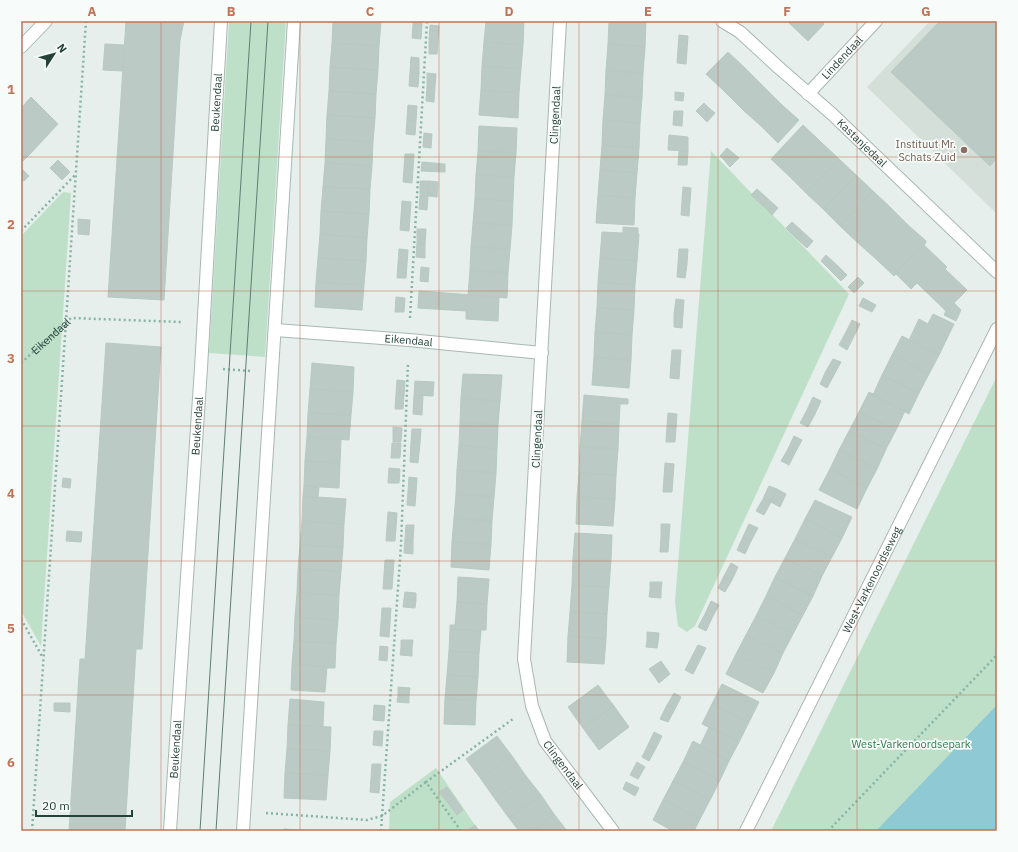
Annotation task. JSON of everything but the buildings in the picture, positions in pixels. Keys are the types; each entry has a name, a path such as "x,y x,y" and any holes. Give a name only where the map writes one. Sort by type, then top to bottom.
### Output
{"street":[{"path":"21,48 46,21"},
{"name":"Beukendaal","path":"170,831 201,368 221,21"},
{"path":"243,831 294,21"},
{"name":"Clingendaal","path":"560,21 524,660 532,706 545,741 612,831"},
{"name":"Kastanjedaal","path":"722,21 740,32 832,114 997,272"},
{"name":"Lindendaal","path":"808,94 876,21"},
{"name":"West-Varkenoordseweg","path":"746,831 997,329"},
{"name":"Eikendaal","path":"275,330 542,352"}],"path":[{"path":"32,831 86,21"},
{"path":"381,831 400,545 409,340 427,21"},
{"path":"21,231 75,174"},
{"name":"Eikendaal","path":"21,363 71,318 203,323"},
{"path":"201,368 272,372"},
{"path":"21,619 44,659"},
{"path":"828,831 997,654"},
{"path":"244,812 368,820 382,816 426,782 532,706"},
{"path":"426,782 461,831"}],"shaded area":[{"name":"Instituut Mr. Schats Zuid","path":"930,21 997,21 997,214 867,87"}],"green space":[{"path":"229,21 286,21 265,357 209,353"},
{"path":"711,151 849,294 695,626 687,632 678,626 675,602"},
{"path":"63,192 71,193 41,646 21,611 21,236"},
{"name":"West-Varkenoordsepark","path":"997,376 997,831 771,831"},
{"path":"436,768 479,831 389,831 390,802"}],"water":[{"path":"997,705 997,831 876,831"}],"tram line":[{"path":"200,831 251,21"},
{"path":"216,831 268,21"}],"place":[{"name":"Instituut Mr. Schats Zuid","path":"964,150"}]}
